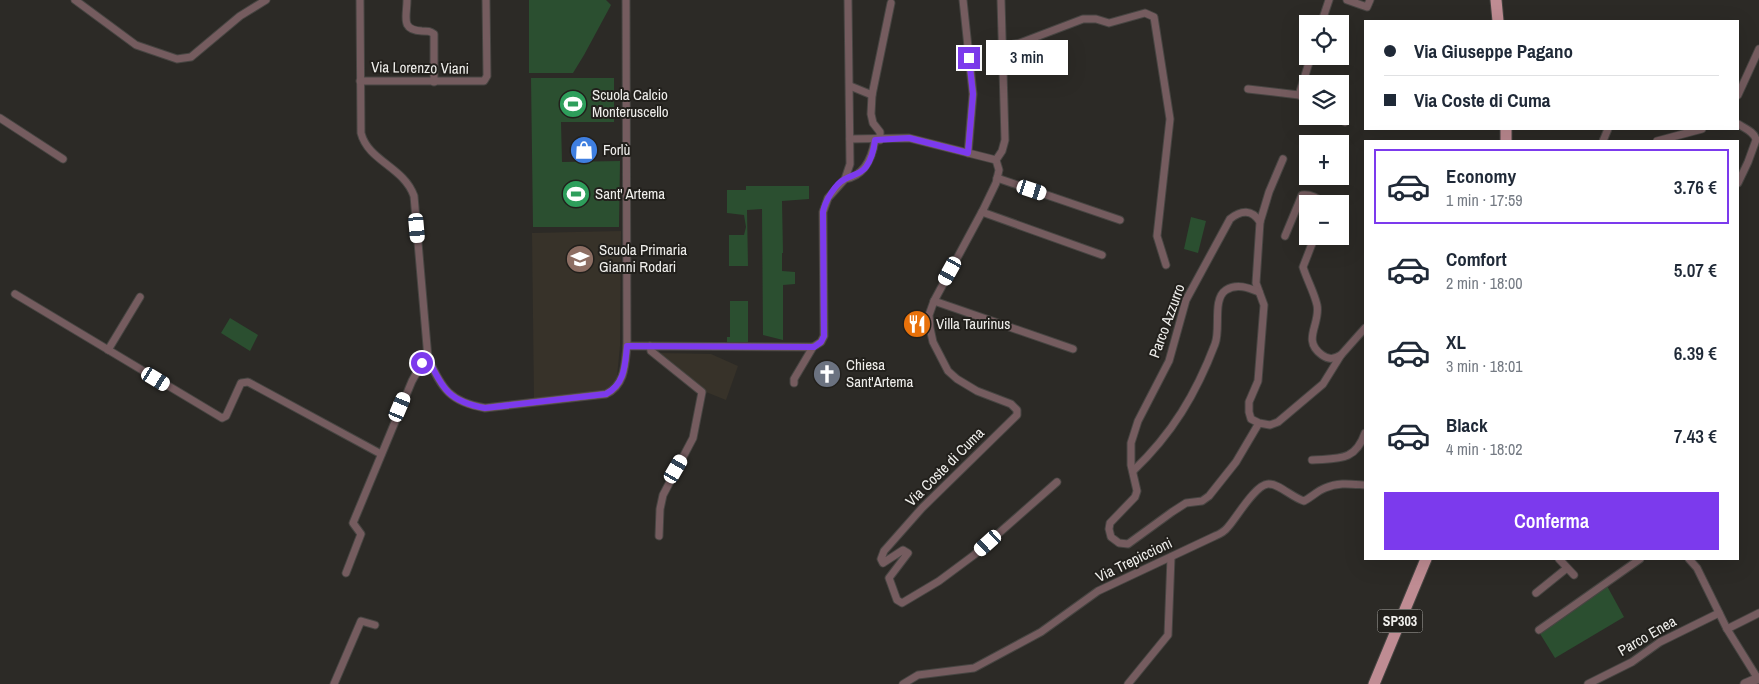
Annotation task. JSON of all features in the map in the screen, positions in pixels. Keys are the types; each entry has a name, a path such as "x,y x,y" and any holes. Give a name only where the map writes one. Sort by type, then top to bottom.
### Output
{"main road":[{"path":"1496,0 1498,20"},
{"name":"SP303","path":"1374,684 1426,560"}],"street":[{"path":"75,0 136,45 178,59 191,56 237,18 266,0"},
{"path":"360,0 362,138 371,151 407,182 414,196 428,358 438,378 452,397 473,406 485,408 606,394 617,387 624,370 627,346 626,0"},
{"path":"407,0 408,27 412,31 430,31 434,34 434,82"},
{"name":"Via Lorenzo Viani","path":"360,81 484,81 487,76 486,0"},
{"path":"845,179 850,164 848,0"},
{"path":"963,0 973,94 968,153"},
{"name":"Via Coste di Cuma","path":"1002,0 1004,140 1002,151 996,160 999,170 982,212 934,301 929,315 933,342 948,371 977,391 1011,404 1017,410 1017,415 922,508 884,551 881,559 883,563 903,550 908,553 889,578 897,600 902,603 939,581 974,556 1057,482"},
{"path":"1324,15 1329,0"},
{"path":"1347,0 1367,7 1370,0"},
{"path":"794,383 794,379 814,347 821,342 824,336 824,204 832,191 845,179 861,172 867,164 878,140 880,132 873,123 871,114 872,95 891,3"},
{"path":"1004,46 1020,43 1083,19 1096,18 1108,23 1145,13 1154,17 1170,119 1157,236 1166,266"},
{"path":"1739,93 1759,49"},
{"path":"850,86 872,95"},
{"path":"1248,90 1299,95"},
{"path":"0,118 62,159"},
{"path":"1739,125 1756,136 1748,162 1739,181"},
{"path":"1665,140 1679,138 1699,130"},
{"path":"850,136 878,140 909,138 996,160"},
{"path":"1283,159 1269,192 1260,222 1256,283 1264,305 1258,381 1249,402 1251,419 1270,426 1278,422 1324,384 1341,355 1364,329"},
{"path":"850,164 854,170 861,172"},
{"path":"997,178 1120,220"},
{"path":"1285,236 1299,202"},
{"path":"982,212 1102,255"},
{"name":"Parco Azzurro","path":"1259,423 1236,462 1209,496 1202,501 1186,503 1128,544 1119,543 1111,537 1108,529 1110,523 1135,497 1138,491 1133,471 1131,443 1138,421 1169,361 1186,300 1230,219 1238,212 1246,212 1256,216 1260,222"},
{"path":"1312,245 1304,267 1317,305 1312,340 1315,350 1325,357 1333,359 1341,355"},
{"path":"1133,471 1166,436 1190,400 1216,342 1218,300 1225,290 1236,286 1247,287 1259,292"},
{"path":"15,294 222,418 226,416 241,383 248,382 381,454"},
{"path":"108,350 140,297"},
{"path":"934,301 1073,349"},
{"path":"627,346 814,347"},
{"path":"650,346 651,351 702,392 692,443 663,494 658,536"},
{"path":"346,573 361,534 353,523 412,381 422,363 428,358"},
{"path":"1312,460 1346,458 1356,451 1364,436"},
{"name":"Via Trepiccioni","path":"903,684 918,675 974,668 1041,632 1098,591 1221,533 1228,528 1262,486 1274,485 1304,501 1323,489 1336,485 1364,485"},
{"path":"1128,684 1168,635 1171,557"},
{"path":"1560,560 1574,576"},
{"path":"1539,630 1639,560"},
{"path":"1690,560 1697,568 1727,629 1759,678 1744,684"},
{"path":"1536,593 1567,568"},
{"name":"Parco Enea","path":"1588,684 1632,662 1660,642 1719,613"},
{"path":"1727,629 1759,613"},
{"path":"334,684 361,621 375,625"}],"shaded area":[{"path":"621,231 620,346 617,377 614,384 607,392 534,399 532,233"},
{"path":"660,353 711,354 738,366 726,400 706,392 660,356"}],"green space":[{"path":"529,0 606,0 611,5 573,73 529,73"},
{"path":"531,78 614,78 614,122 561,122 562,162 620,161 619,227 533,227"},
{"path":"746,186 809,186 809,199 782,201 782,271 795,272 795,284 783,285 783,340 763,335 762,209 747,210 748,266 729,266 729,235 744,235 746,227 744,215 727,213 727,190 746,190"},
{"path":"1191,217 1206,221 1198,253 1184,249"},
{"path":"730,301 748,301 748,342 727,342 727,337 730,337"},
{"path":"230,318 258,335 250,351 221,333"},
{"path":"1607,586 1624,617 1555,658 1539,632"}],"place":[{"name":"Scuola Calcio Monteruscello","path":"573,104"},
{"name":"Forlù","path":"584,150"},
{"name":"Sant' Artema","path":"576,194"},
{"name":"Scuola Primaria Gianni Rodari","path":"580,259"},
{"name":"Villa Taurinus","path":"917,324"},
{"name":"Chiesa Sant'Artema","path":"827,374"}],"route":[{"path":"422,363 428,358 444,388 452,397 473,406 485,408 521,405 612,392 617,387 624,370 627,346 814,347 818,345 824,336 824,204 832,191 845,179 864,169 874,148 875,140 909,138 968,153 973,94 969,58"}]}
